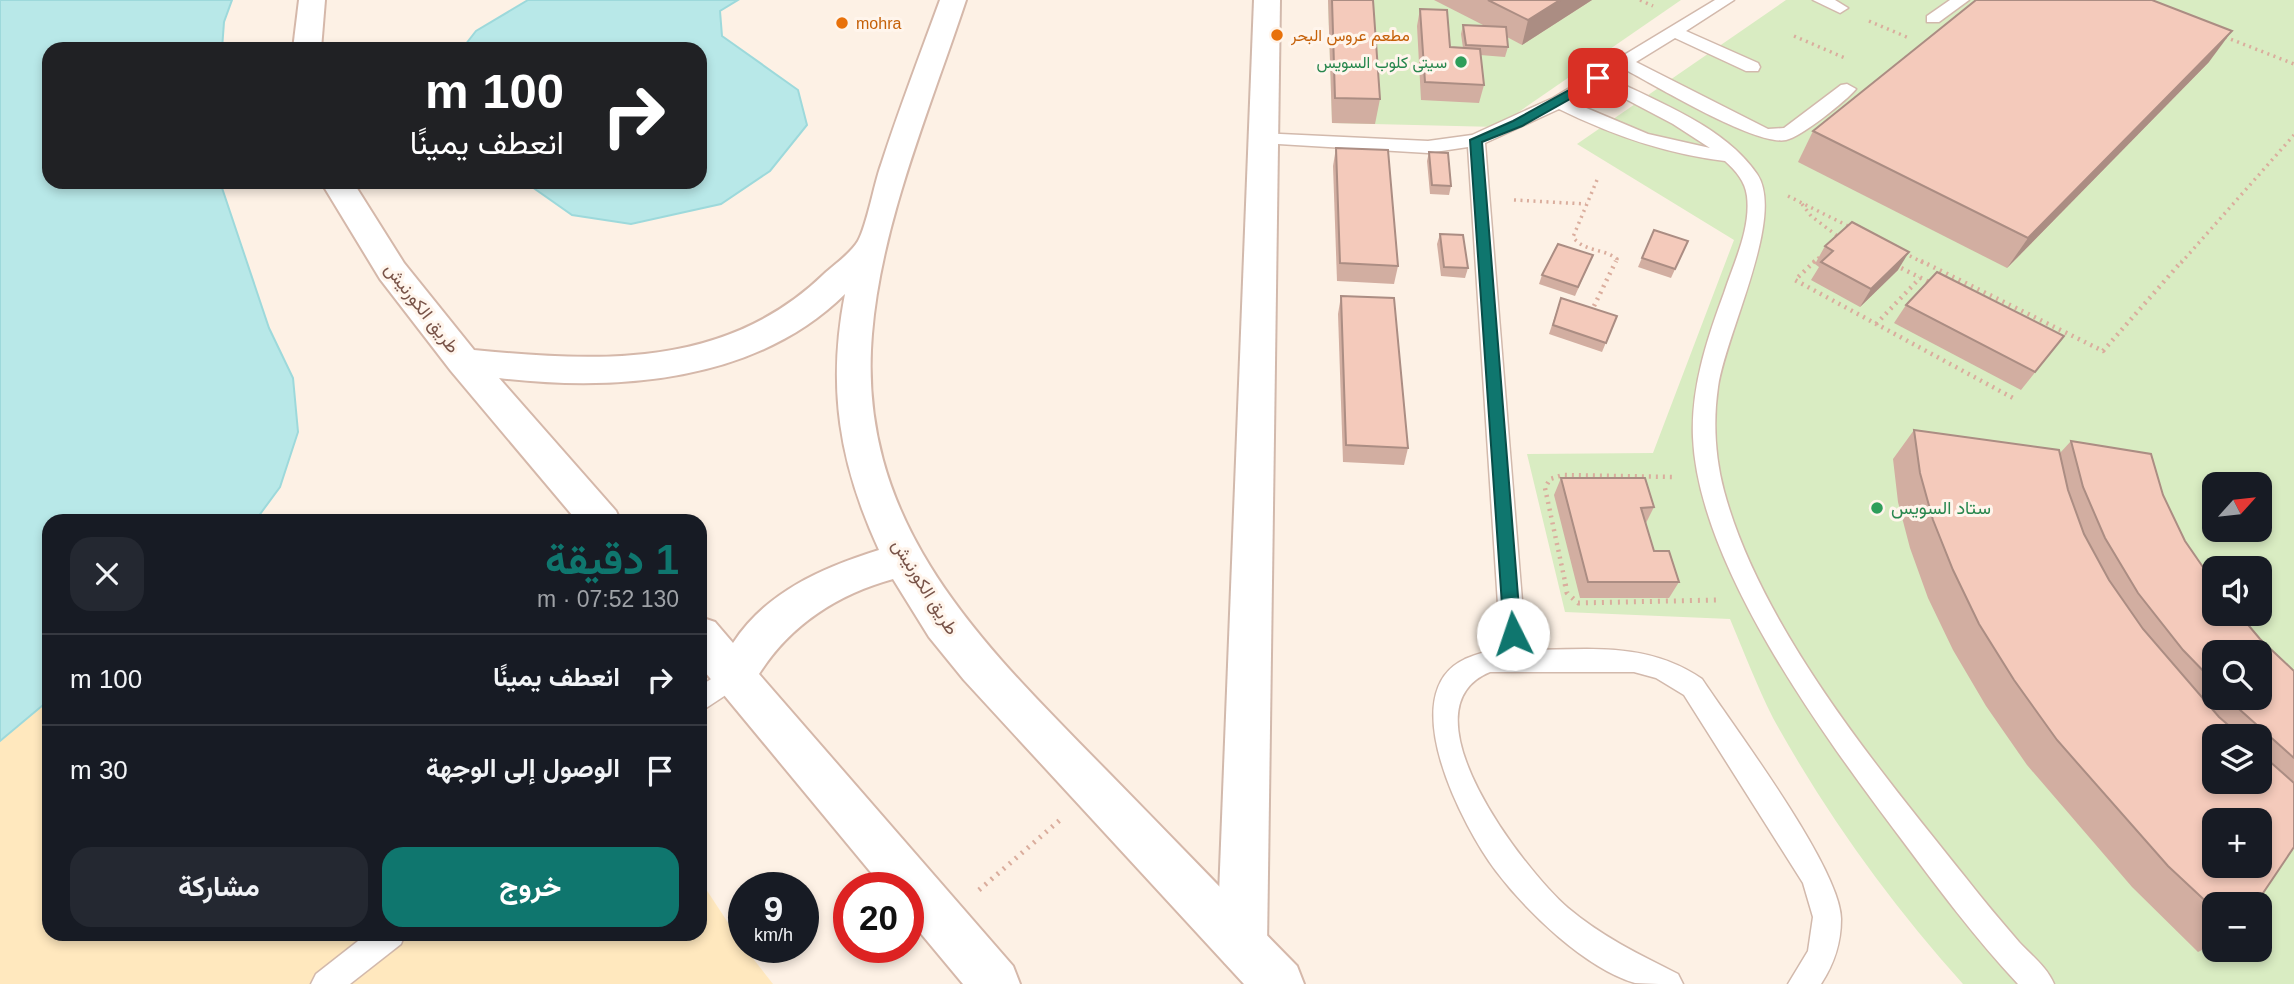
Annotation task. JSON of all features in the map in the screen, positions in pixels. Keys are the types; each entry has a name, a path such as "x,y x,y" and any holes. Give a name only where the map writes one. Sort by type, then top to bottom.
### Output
{"main road":[{"path":"307,42 312,0"},
{"name":"طريق الكورنيش","path":"953,0 873,245 855,334 854,386 861,442 873,488 904,559 944,624 997,687 1279,984"},
{"path":"1242,946 1267,0"},
{"name":"طريق الكورنيش","path":"341,189 392,271 464,362 595,514"},
{"path":"464,362 575,372 640,369 704,355 764,332 815,302 873,245"},
{"path":"718,688 764,632 805,597 853,572 904,559"},
{"path":"707,656 718,688 942,921 995,984"}],"lane":[{"path":"1262,138 1429,147 1476,140 1559,102 1726,0"},
{"path":"1821,0 1840,8"},
{"path":"1933,19 1961,0"},
{"path":"1675,32 1752,67"},
{"path":"1625,63 1755,131 1774,136 1790,132 1847,89"},
{"path":"1598,78 1685,124 1729,156 1750,177 1758,199 1756,224 1706,387 1704,438 1709,478 1728,537 1787,652 1856,759 2004,949 2039,984"},
{"path":"1559,102 1631,136 1674,149 1729,156"},
{"path":"1476,140 1514,661"},
{"path":"1668,984 1606,954 1544,905 1495,847 1462,786 1446,726 1445,703 1453,683 1468,669 1490,661 1634,661 1655,665 1675,674 1693,687 1816,877 1827,917 1822,956 1803,984"},
{"path":"326,984 382,941"}],"path":[{"path":"1840,8 1911,39"},
{"path":"2218,41 2223,36 2294,64"},
{"path":"1899,251 2103,351 2294,135"},
{"path":"1750,177 1862,232"},
{"path":"1594,306 1617,259 1612,254 1574,242 1573,237 1597,180"},
{"path":"1481,198 1586,204"},
{"path":"1801,202 1818,222 1852,243"},
{"path":"1841,237 1795,280 2013,398"},
{"path":"1886,260 1942,289"},
{"path":"1876,324 1920,278"},
{"path":"1709,478 1563,475 1550,479 1545,488 1567,593 1578,603 1759,600"},
{"path":"942,921 1095,790"}],"green space":[{"name":"سيتى كلوب السويس","path":"1328,0 1681,0 1497,127 1332,123"},
{"name":"ستاد السويس","path":"1786,0 2294,0 2294,984 1963,984 1885,890 1815,789 1773,718 1730,619 1565,612 1527,454 1653,453 1734,240 1577,144"}],"sand":[{"path":"42,706 42,941 707,941 707,891 728,923 728,963 757,963 773,984 0,984 0,741"}],"water":[{"path":"0,0 232,0 224,22 223,42 42,42 42,189 222,189 269,328 293,378 298,432 280,487 260,514 42,514 42,706 0,741"},
{"path":"528,0 738,0 720,11 722,36 798,90 807,125 770,171 721,204 631,224 572,215 535,189 707,189 707,42 467,42 476,31"}],"building":[{"path":"1332,0 1373,0 1380,99 1335,98"},
{"path":"1488,0 1560,0 1528,20"},
{"path":"1976,0 2152,0 2232,31 2028,238 1813,131"},
{"path":"1420,9 1447,10 1450,47 1480,49 1484,85 1425,82"},
{"path":"1463,25 1506,27 1508,47 1466,45"},
{"path":"1336,148 1388,150 1398,266 1340,263"},
{"path":"1429,152 1448,153 1451,186 1432,185"},
{"path":"1852,222 1909,252 1871,289 1821,262 1833,251 1825,246"},
{"path":"1654,230 1688,241 1675,269 1642,258"},
{"path":"1440,234 1463,235 1468,268 1444,267"},
{"path":"1558,244 1593,255 1578,287 1542,275"},
{"path":"1937,272 2064,336 2035,372 1906,305"},
{"path":"1341,296 1394,298 1408,448 1346,445"},
{"path":"1561,298 1617,316 1606,343 1553,325"},
{"path":"1914,430 2059,450 2068,490 2084,534 2109,580 2143,629 2202,697 2202,710 2213,710 2227,724 2202,724 2202,794 2272,794 2272,764 2294,783 2294,847 2264,892 2202,892 2202,898 2168,866 2057,740 2014,680 1979,624 1933,520 1920,473"},
{"path":"2071,441 2151,454 2163,495 2185,541 2202,566 2202,626 2249,626 2261,640 2202,640 2202,670 2138,593 2105,538 2083,487"},
{"path":"1561,478 1645,478 1654,507 1641,508 1654,551 1669,551 1679,582 1588,582"},
{"path":"2272,650 2294,671 2294,758 2272,738 2272,724 2256,724 2240,710 2272,710"}],"place":[{"name":"mohra","path":"842,23"},
{"name":"مطعم عروس البحر","path":"1277,35"},
{"name":"سيتى كلوب السويس","path":"1461,62"},
{"name":"ستاد السويس","path":"1877,508"}],"route":[{"path":"1513,634 1476,140 1518,123 1598,78"}]}
